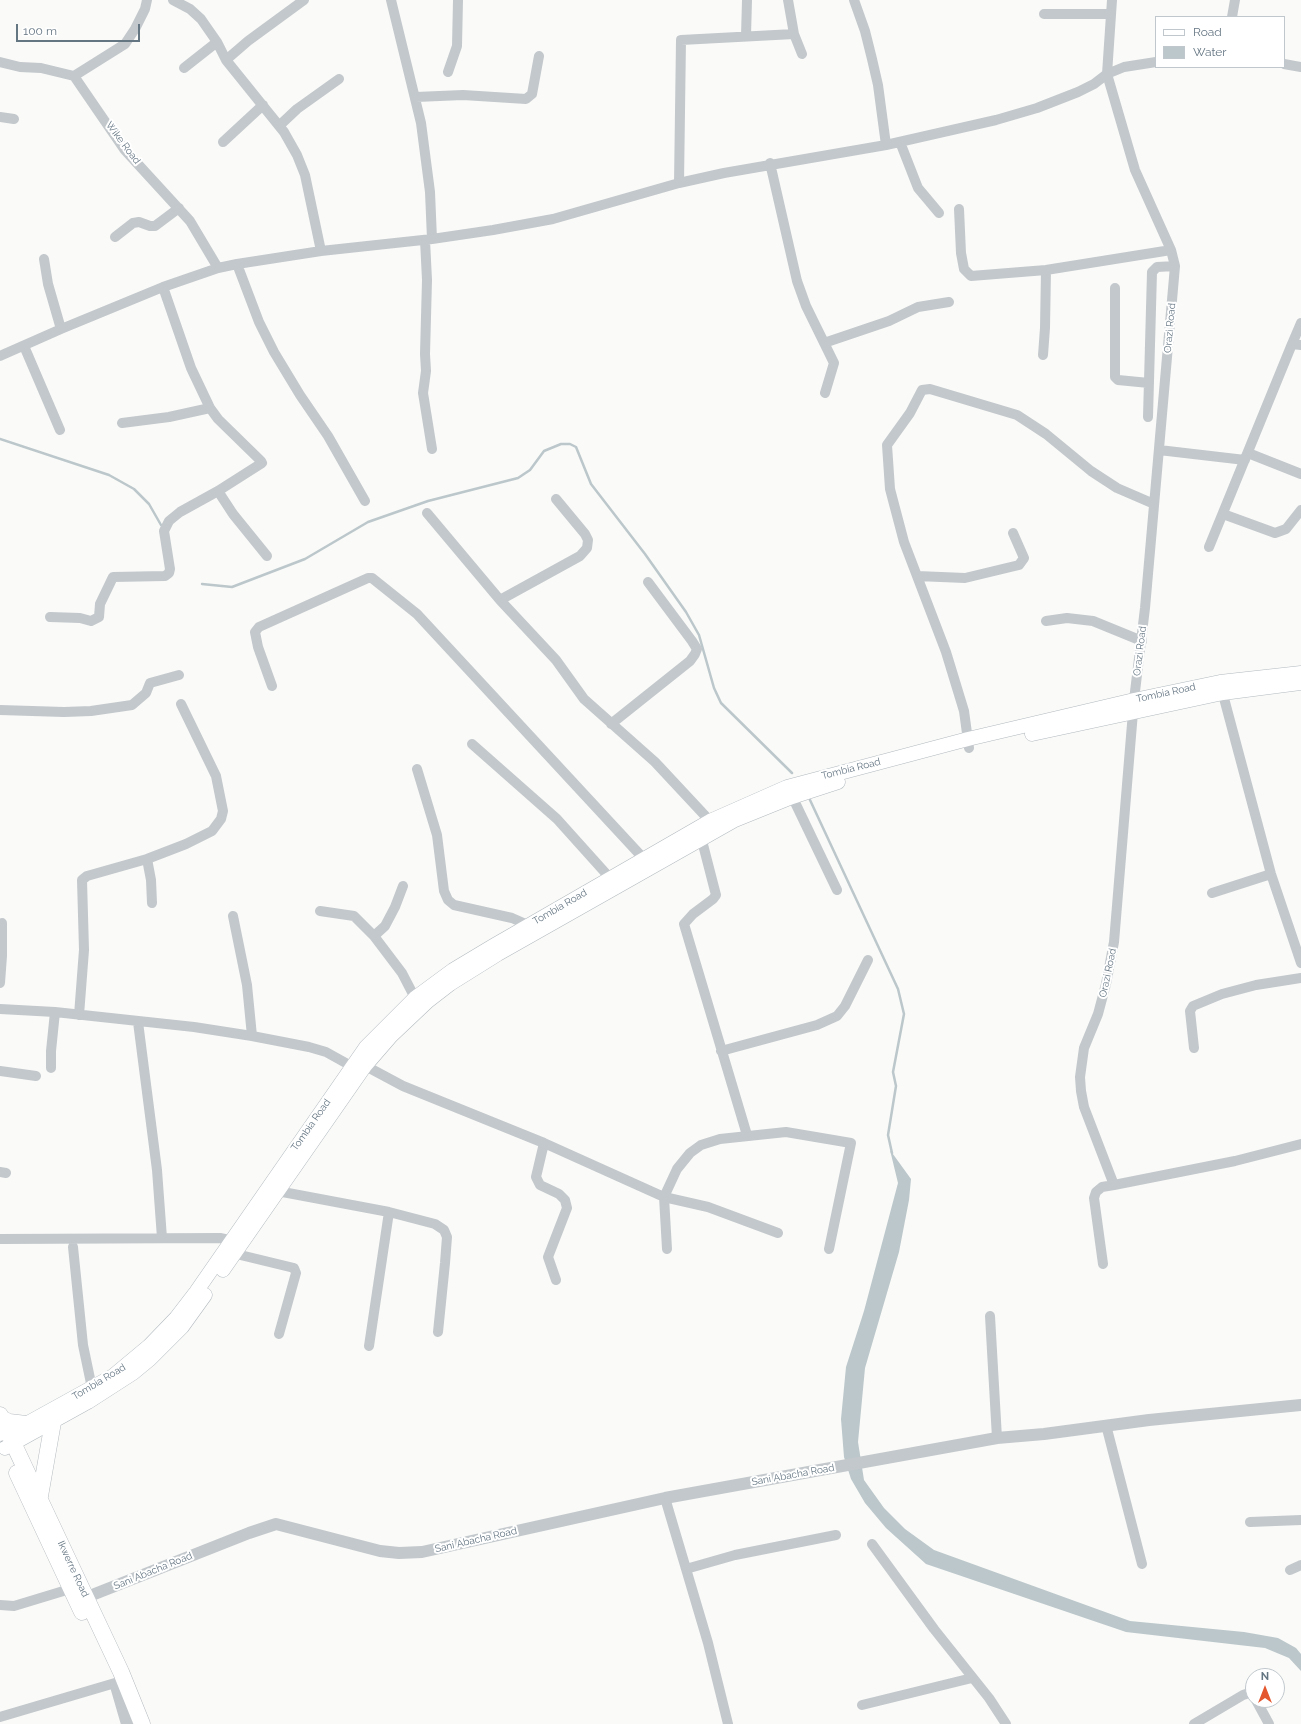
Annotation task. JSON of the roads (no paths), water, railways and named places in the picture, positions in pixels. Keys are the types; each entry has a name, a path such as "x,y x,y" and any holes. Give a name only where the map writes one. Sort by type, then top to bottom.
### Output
{"main road":[{"name":"Tombia Road","path":"4,1433 53,1422 102,1394 150,1359 182,1327 233,1247 378,1034 416,998 453,970 528,925 644,859 703,829 789,792 824,786 969,744 1134,705 1301,672"},
{"name":"Tombia Road","path":"1221,687 1301,683"},
{"name":"Tombia Road","path":"358,1065 450,984 703,829 735,820 789,792"},
{"name":"Tombia Road","path":"26,1424 92,1388 130,1363 176,1318 233,1247"},
{"path":"4,1433 10,1422 26,1424"},
{"path":"40,1496 53,1422"},
{"name":"Ikwerre Road","path":"4,1433 40,1496 137,1708 142,1724"},
{"name":"Ikwerre Road","path":"4,1433 70,1589 116,1685 131,1724"}],"street":[{"path":"0,62 20,67 41,68 74,76 118,50 124,44 135,29 145,9 147,0"},
{"path":"173,0 190,9 201,19 217,42 226,60 280,125 297,154 305,175 321,251"},
{"path":"226,60 248,41 304,0"},
{"path":"391,0 416,97 426,157 428,239 425,354 426,371 423,393 432,449"},
{"path":"448,72 457,46 458,0"},
{"path":"746,36 747,0"},
{"path":"788,0 794,34 802,54"},
{"path":"854,0 865,31 876,78 886,144"},
{"name":"Orazi Road","path":"1112,0 1107,74 1135,170 1171,250 1175,266 1142,641 1134,705 1114,942 1104,991 1084,1048 1080,1077 1084,1107 1114,1185"},
{"path":"1232,16 1235,0"},
{"path":"1044,14 1110,14"},
{"path":"679,183 682,40 794,34"},
{"path":"184,68 217,42"},
{"path":"416,97 463,95 526,99 532,94 539,56"},
{"path":"0,356 163,287 218,268 321,251 493,230 554,218 679,183 770,163 900,142 996,120 1037,108 1094,84 1107,74 1124,67 1155,62"},
{"path":"1285,64 1301,67"},
{"name":"Wike Road","path":"74,76 124,148 190,221 218,268"},
{"path":"280,125 297,109 338,79"},
{"path":"223,142 263,106"},
{"path":"0,117 14,119"},
{"path":"900,142 918,188 939,213"},
{"path":"770,163 796,281 834,363 825,392"},
{"path":"115,237 133,223 155,226 179,208"},
{"path":"959,209 961,253 964,269 968,274 977,277 1046,270 1171,250"},
{"path":"44,259 48,284 61,329"},
{"path":"237,264 258,322 274,352 328,436 365,502"},
{"path":"1148,416 1152,272 1157,267 1175,266"},
{"path":"1043,355 1046,270"},
{"path":"50,617 80,618 91,621 99,617 100,604 113,577 165,576 169,573 170,569 164,531 169,521 180,512 218,491 262,462 218,419 210,408 191,368 163,287"},
{"path":"1115,288 1115,377 1118,380 1149,383"},
{"path":"824,343 889,321 918,307 950,302"},
{"path":"1209,547 1246,456 1297,345 1301,323"},
{"path":"24,346 60,430"},
{"path":"969,744 964,711 946,652 894,511 890,489 886,452 887,445 910,413 922,390 930,389 1017,415 1046,434 1091,471 1117,488 1154,504"},
{"path":"122,423 169,417 210,408"},
{"path":"1159,450 1246,456 1301,474"},
{"path":"218,491 233,514 267,556"},
{"path":"500,600 580,556 587,548 588,540 585,534 556,499"},
{"path":"1223,514 1275,533 1286,529 1301,510"},
{"path":"427,513 500,600 556,660 584,698 611,724 655,762 703,829 716,895 714,899 693,914 684,924 747,1136"},
{"path":"917,576 965,578 1019,565 1024,558 1013,533"},
{"path":"272,686 258,647 255,632 258,627 368,578 372,578 417,614 644,859"},
{"path":"611,724 690,661 696,654 697,649 692,641 648,582"},
{"path":"1046,621 1067,618 1093,621 1142,641"},
{"path":"0,710 64,712 91,711 132,705 146,693 150,683 179,675"},
{"path":"1221,687 1271,874 1301,963"},
{"path":"79,1015 84,950 82,880 87,876 147,858 186,844 212,831 219,823 223,811 216,776 181,704"},
{"path":"472,744 557,820 610,878"},
{"path":"417,770 437,835 444,891 448,900 454,905 512,918 528,925"},
{"path":"789,792 837,890"},
{"path":"147,858 151,880 152,903"},
{"path":"1212,893 1271,874"},
{"path":"374,936 385,926 395,907 403,886"},
{"path":"320,911 354,916 374,936 402,973 416,998"},
{"path":"233,916 247,985 252,1036"},
{"path":"0,983 2,923"},
{"path":"721,1051 817,1025 836,1016 845,1006 868,960"},
{"path":"1194,1048 1190,1012 1193,1006 1222,994 1256,985 1301,978"},
{"path":"0,1009 55,1012 194,1027 309,1046 544,1143 664,1197 708,1207 778,1233"},
{"path":"51,1068 51,1051 55,1012"},
{"path":"138,1022 157,1170 162,1238"},
{"path":"0,1071 36,1076"},
{"path":"667,1249 664,1197 676,1169 690,1153 701,1145 720,1139 786,1132 851,1143 829,1249"},
{"path":"544,1143 536,1177 540,1185 566,1200 567,1208 548,1257 556,1280"},
{"path":"1103,1264 1094,1198 1096,1192 1102,1187 1235,1162 1301,1144"},
{"path":"272,1190 389,1212 435,1224 444,1230 447,1237 438,1332"},
{"path":"369,1346 389,1212"},
{"path":"0,1239 162,1238 233,1247 294,1268 296,1273 279,1334"},
{"path":"73,1247 83,1345 92,1388"},
{"path":"990,1316 997,1438"},
{"name":"Sani Abacha Road","path":"87,1597 249,1532 276,1524 380,1551 399,1553 422,1552 665,1498 997,1438 1301,1405"},
{"path":"1106,1425 1142,1564"},
{"path":"665,1498 708,1643 728,1724"},
{"path":"1250,1522 1301,1520"},
{"path":"686,1569 735,1555 836,1535"},
{"path":"872,1544 1006,1724"},
{"path":"1290,1570 1301,1565"},
{"path":"0,1605 14,1606 70,1589"},
{"path":"862,1704 972,1678"},
{"path":"0,1716 116,1685 127,1724"},
{"path":"1194,1724 1245,1694"},
{"path":"137,1708 146,1724"},
{"path":"1260,1708 1269,1724"}],"water":[{"path":"890,1150 911,1179 909,1200 899,1252 865,1368 858,1442 864,1480 884,1508 905,1529 934,1550 1130,1621 1244,1632 1278,1638 1296,1648 1301,1654 1301,1671 1289,1658 1265,1648 1126,1632 926,1564 886,1528 865,1503 851,1479 844,1457 841,1419 846,1367 864,1311 898,1183"}],"waterway":[{"path":"0,439 109,475 134,489 149,504 161,525"},
{"path":"202,584 232,587 305,559 368,522 428,501 518,478 530,470 544,451 561,444 570,444 576,447 591,484 645,554 686,612 699,635 714,688 721,703 792,773"},
{"path":"810,800 898,989 904,1014 893,1072 896,1086 888,1135 892,1153"}]}
